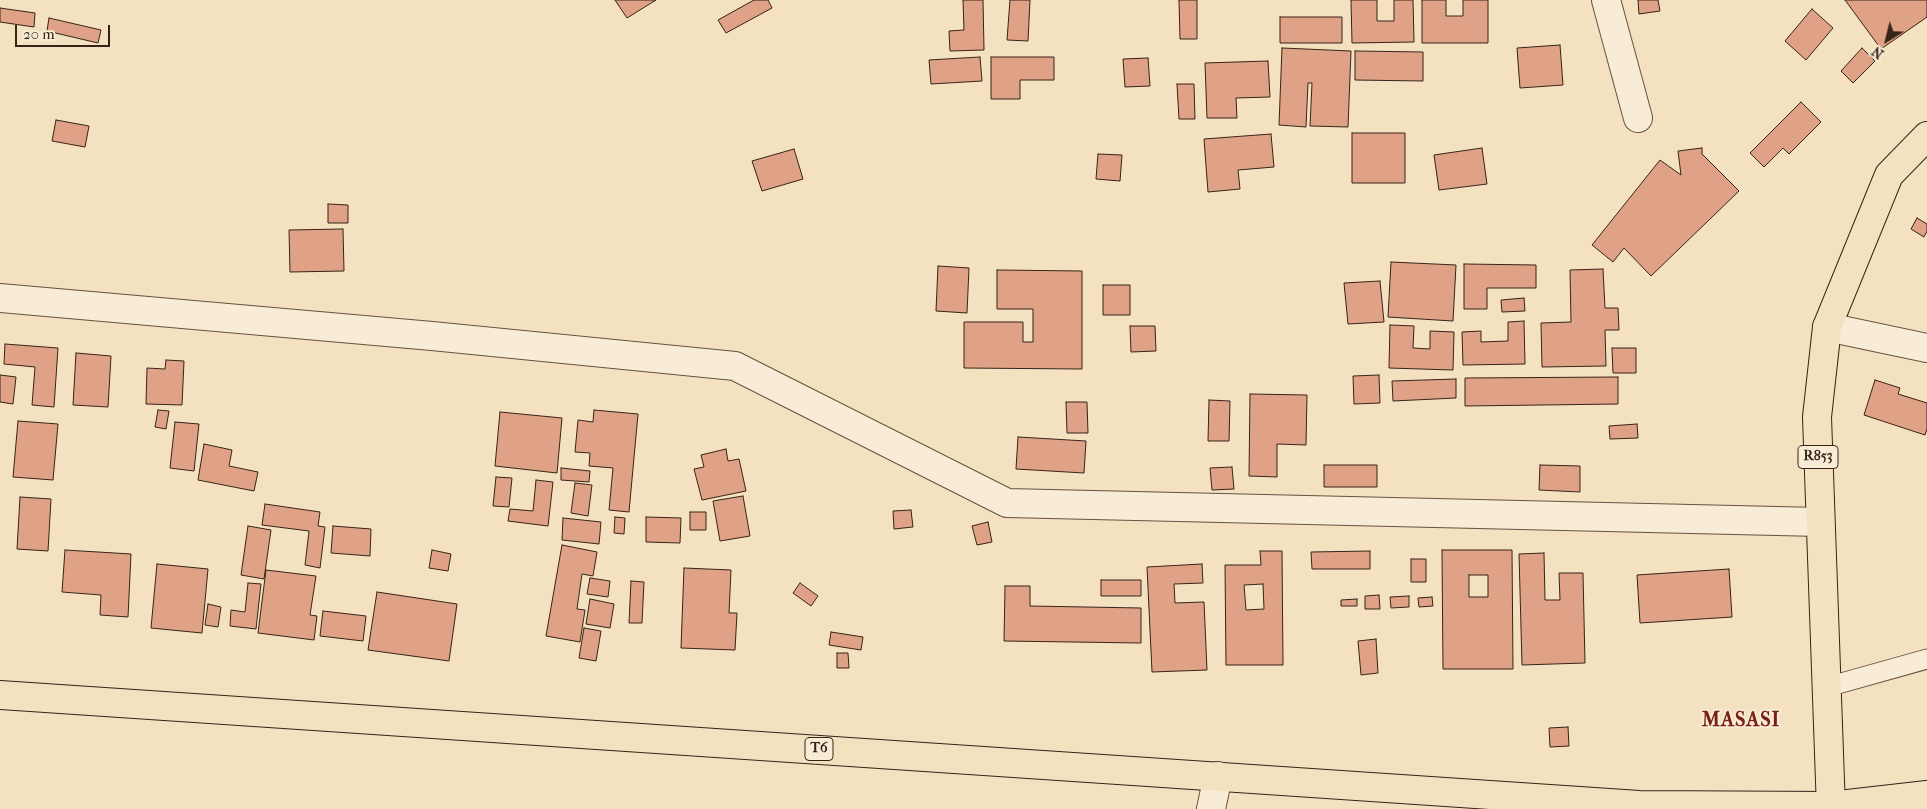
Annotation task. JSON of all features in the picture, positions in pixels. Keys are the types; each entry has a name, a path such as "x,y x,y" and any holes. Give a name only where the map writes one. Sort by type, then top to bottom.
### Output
{"main road":[{"name":"R853","path":"1830,808 1817,417 1827,327 1889,175 1927,136"},
{"name":"T6","path":"0,695 1639,805 1830,808 1927,795"}],"street":[{"path":"1606,0 1638,118"},
{"path":"0,298 432,336 734,366 1007,503 1820,522"},
{"path":"1827,327 1927,348"},
{"path":"1211,809 1218,776"}],"lane":[{"path":"1827,687 1927,659"}],"building":[{"path":"615,0 656,0 627,18"},
{"path":"754,0 768,0 772,8 726,33 718,20"},
{"path":"963,0 983,0 984,50 950,51 949,31 964,30"},
{"path":"1010,0 1030,0 1028,41 1007,40"},
{"path":"1179,0 1197,0 1197,39 1180,39"},
{"path":"1351,0 1377,0 1377,21 1394,21 1394,0 1413,0 1414,42 1352,43"},
{"path":"1422,0 1446,0 1446,16 1463,16 1463,0 1488,0 1488,43 1422,43"},
{"path":"1638,0 1658,0 1660,11 1639,14"},
{"path":"1845,0 1927,0 1927,17 1881,49"},
{"path":"0,8 35,13 34,27 0,22"},
{"path":"1812,9 1833,28 1806,60 1785,41"},
{"path":"1280,17 1342,17 1342,43 1280,43"},
{"path":"49,18 101,30 98,43 47,31"},
{"path":"1560,45 1563,85 1520,88 1517,48"},
{"path":"1282,48 1351,51 1348,127 1310,126 1312,83 1308,83 1306,127 1279,125"},
{"path":"1862,48 1875,61 1853,83 1841,71"},
{"path":"1355,51 1423,52 1423,81 1355,80"},
{"path":"980,57 982,81 931,84 929,60"},
{"path":"991,57 1054,57 1054,80 1020,80 1020,99 991,99"},
{"path":"1148,58 1150,86 1125,87 1123,59"},
{"path":"1268,61 1270,97 1236,98 1237,118 1207,118 1205,63"},
{"path":"1177,84 1194,84 1195,119 1179,119"},
{"path":"1801,102 1821,122 1789,154 1783,148 1764,167 1750,153"},
{"path":"56,120 89,126 85,147 52,141"},
{"path":"1352,133 1405,133 1405,183 1352,183"},
{"path":"1271,134 1274,167 1238,170 1240,189 1208,192 1204,139"},
{"path":"1482,148 1487,184 1439,190 1434,155"},
{"path":"1702,148 1702,154 1739,191 1651,276 1624,248 1613,262 1592,245 1660,160 1681,175 1678,151"},
{"path":"794,149 803,179 762,191 752,161"},
{"path":"1098,154 1122,155 1120,181 1096,179"},
{"path":"328,204 348,205 348,223 328,223"},
{"path":"1917,218 1927,224 1927,231 1924,237 1911,229"},
{"path":"343,229 344,271 290,272 289,230"},
{"path":"1391,262 1456,265 1453,321 1388,317"},
{"path":"1464,264 1536,265 1536,288 1487,288 1487,309 1464,309"},
{"path":"938,266 969,268 967,313 936,311"},
{"path":"1603,269 1605,308 1618,308 1619,330 1605,330 1606,366 1542,367 1541,323 1571,322 1570,270"},
{"path":"997,270 1082,271 1082,369 964,368 964,322 1023,322 1023,342 1033,342 1033,309 997,309"},
{"path":"1380,281 1384,322 1348,324 1344,283"},
{"path":"1103,285 1130,285 1130,315 1103,315"},
{"path":"1524,298 1525,311 1502,312 1501,300"},
{"path":"1524,321 1525,364 1463,365 1462,332 1481,331 1481,342 1508,341 1508,322"},
{"path":"1390,325 1414,326 1413,348 1430,349 1430,331 1454,332 1453,370 1389,368"},
{"path":"1130,326 1155,326 1156,351 1131,352"},
{"path":"5,344 58,348 54,407 32,405 35,367 4,364"},
{"path":"1612,348 1636,348 1636,373 1613,373"},
{"path":"76,353 111,356 108,407 73,405"},
{"path":"166,360 184,361 182,405 146,404 147,368 165,369"},
{"path":"0,375 16,377 13,404 0,402"},
{"path":"1379,375 1380,403 1354,404 1353,376"},
{"path":"1618,377 1618,404 1465,406 1465,378"},
{"path":"1456,379 1456,398 1393,401 1392,381"},
{"path":"1875,380 1900,388 1898,394 1927,403 1927,429 1925,435 1864,415"},
{"path":"1250,394 1307,395 1306,445 1277,444 1277,477 1249,476"},
{"path":"1209,400 1230,401 1229,441 1208,441"},
{"path":"1066,402 1087,402 1088,433 1067,433"},
{"path":"158,410 169,411 166,429 155,427"},
{"path":"594,410 638,414 629,512 609,510 613,468 589,466 590,453 575,452 578,420 593,422"},
{"path":"500,412 562,418 557,473 495,466"},
{"path":"18,421 58,424 53,480 13,477"},
{"path":"175,422 199,424 194,471 170,468"},
{"path":"1637,424 1638,438 1610,439 1609,426"},
{"path":"1018,437 1086,441 1084,473 1016,469"},
{"path":"204,444 232,450 229,466 258,472 254,491 198,480"},
{"path":"726,449 728,461 739,459 746,491 702,500 694,469 704,467 701,455"},
{"path":"1324,465 1377,465 1377,487 1324,487"},
{"path":"1540,465 1580,466 1580,492 1539,490"},
{"path":"1232,467 1234,489 1212,490 1210,468"},
{"path":"561,468 590,471 589,482 561,480"},
{"path":"496,477 512,478 509,507 493,506"},
{"path":"536,480 553,482 548,526 508,521 510,509 533,511"},
{"path":"575,483 592,485 588,516 571,513"},
{"path":"743,496 750,536 720,541 713,501"},
{"path":"20,497 51,499 48,551 17,549"},
{"path":"265,504 320,512 318,526 325,527 320,568 305,565 309,531 262,525"},
{"path":"911,510 913,527 894,529 893,511"},
{"path":"690,512 706,512 706,530 690,530"},
{"path":"615,517 625,518 624,534 614,533"},
{"path":"646,517 681,518 680,543 646,542"},
{"path":"563,518 601,522 599,544 562,540"},
{"path":"988,522 992,542 977,545 972,526"},
{"path":"248,526 271,530 264,579 241,575"},
{"path":"333,526 371,529 370,556 331,553"},
{"path":"562,545 597,552 593,576 582,574 577,609 585,610 580,642 546,636"},
{"path":"65,550 131,554 128,617 100,615 101,595 62,592"},
{"path":"432,550 451,554 448,571 429,568"},
{"path":"1442,550 1512,550 1513,669 1443,669","holes":["1469,575 1488,575 1488,597 1469,597"]},
{"path":"1260,551 1282,551 1283,665 1226,665 1225,565 1261,565","holes":["1263,584 1264,609 1246,610 1244,585"]},
{"path":"1370,551 1370,569 1312,569 1311,552"},
{"path":"1544,553 1545,600 1560,600 1559,573 1583,573 1585,663 1522,665 1519,554"},
{"path":"1411,559 1426,559 1426,582 1411,582"},
{"path":"157,564 208,569 202,633 151,628"},
{"path":"1202,564 1203,583 1174,584 1175,603 1204,602 1207,670 1152,672 1147,567"},
{"path":"684,568 731,570 729,613 737,613 735,650 681,648"},
{"path":"1729,569 1732,617 1640,623 1637,575"},
{"path":"266,570 316,576 310,615 317,616 314,640 258,633"},
{"path":"590,578 610,581 608,597 587,594"},
{"path":"1101,580 1141,580 1141,596 1101,596"},
{"path":"631,581 644,582 642,623 629,623"},
{"path":"248,583 261,584 256,629 230,626 231,610 245,612"},
{"path":"800,583 818,596 811,606 793,593"},
{"path":"1005,586 1030,586 1030,606 1141,608 1141,643 1004,641"},
{"path":"377,592 457,604 449,661 368,650"},
{"path":"1379,595 1380,609 1365,609 1365,596"},
{"path":"1409,596 1409,607 1391,608 1390,597"},
{"path":"1432,597 1433,606 1419,607 1418,598"},
{"path":"590,599 614,604 610,628 586,624"},
{"path":"1357,599 1357,606 1341,606 1341,600"},
{"path":"208,604 221,607 218,627 205,625"},
{"path":"323,611 366,616 363,641 320,636"},
{"path":"584,628 601,631 596,661 579,658"},
{"path":"831,632 863,637 861,650 829,645"},
{"path":"1376,639 1378,673 1361,675 1358,641"},
{"path":"837,653 848,653 849,668 837,668"},
{"path":"1568,727 1569,746 1550,747 1549,728"}],"district":[{"name":"MASASI","path":"1741,721"}]}
